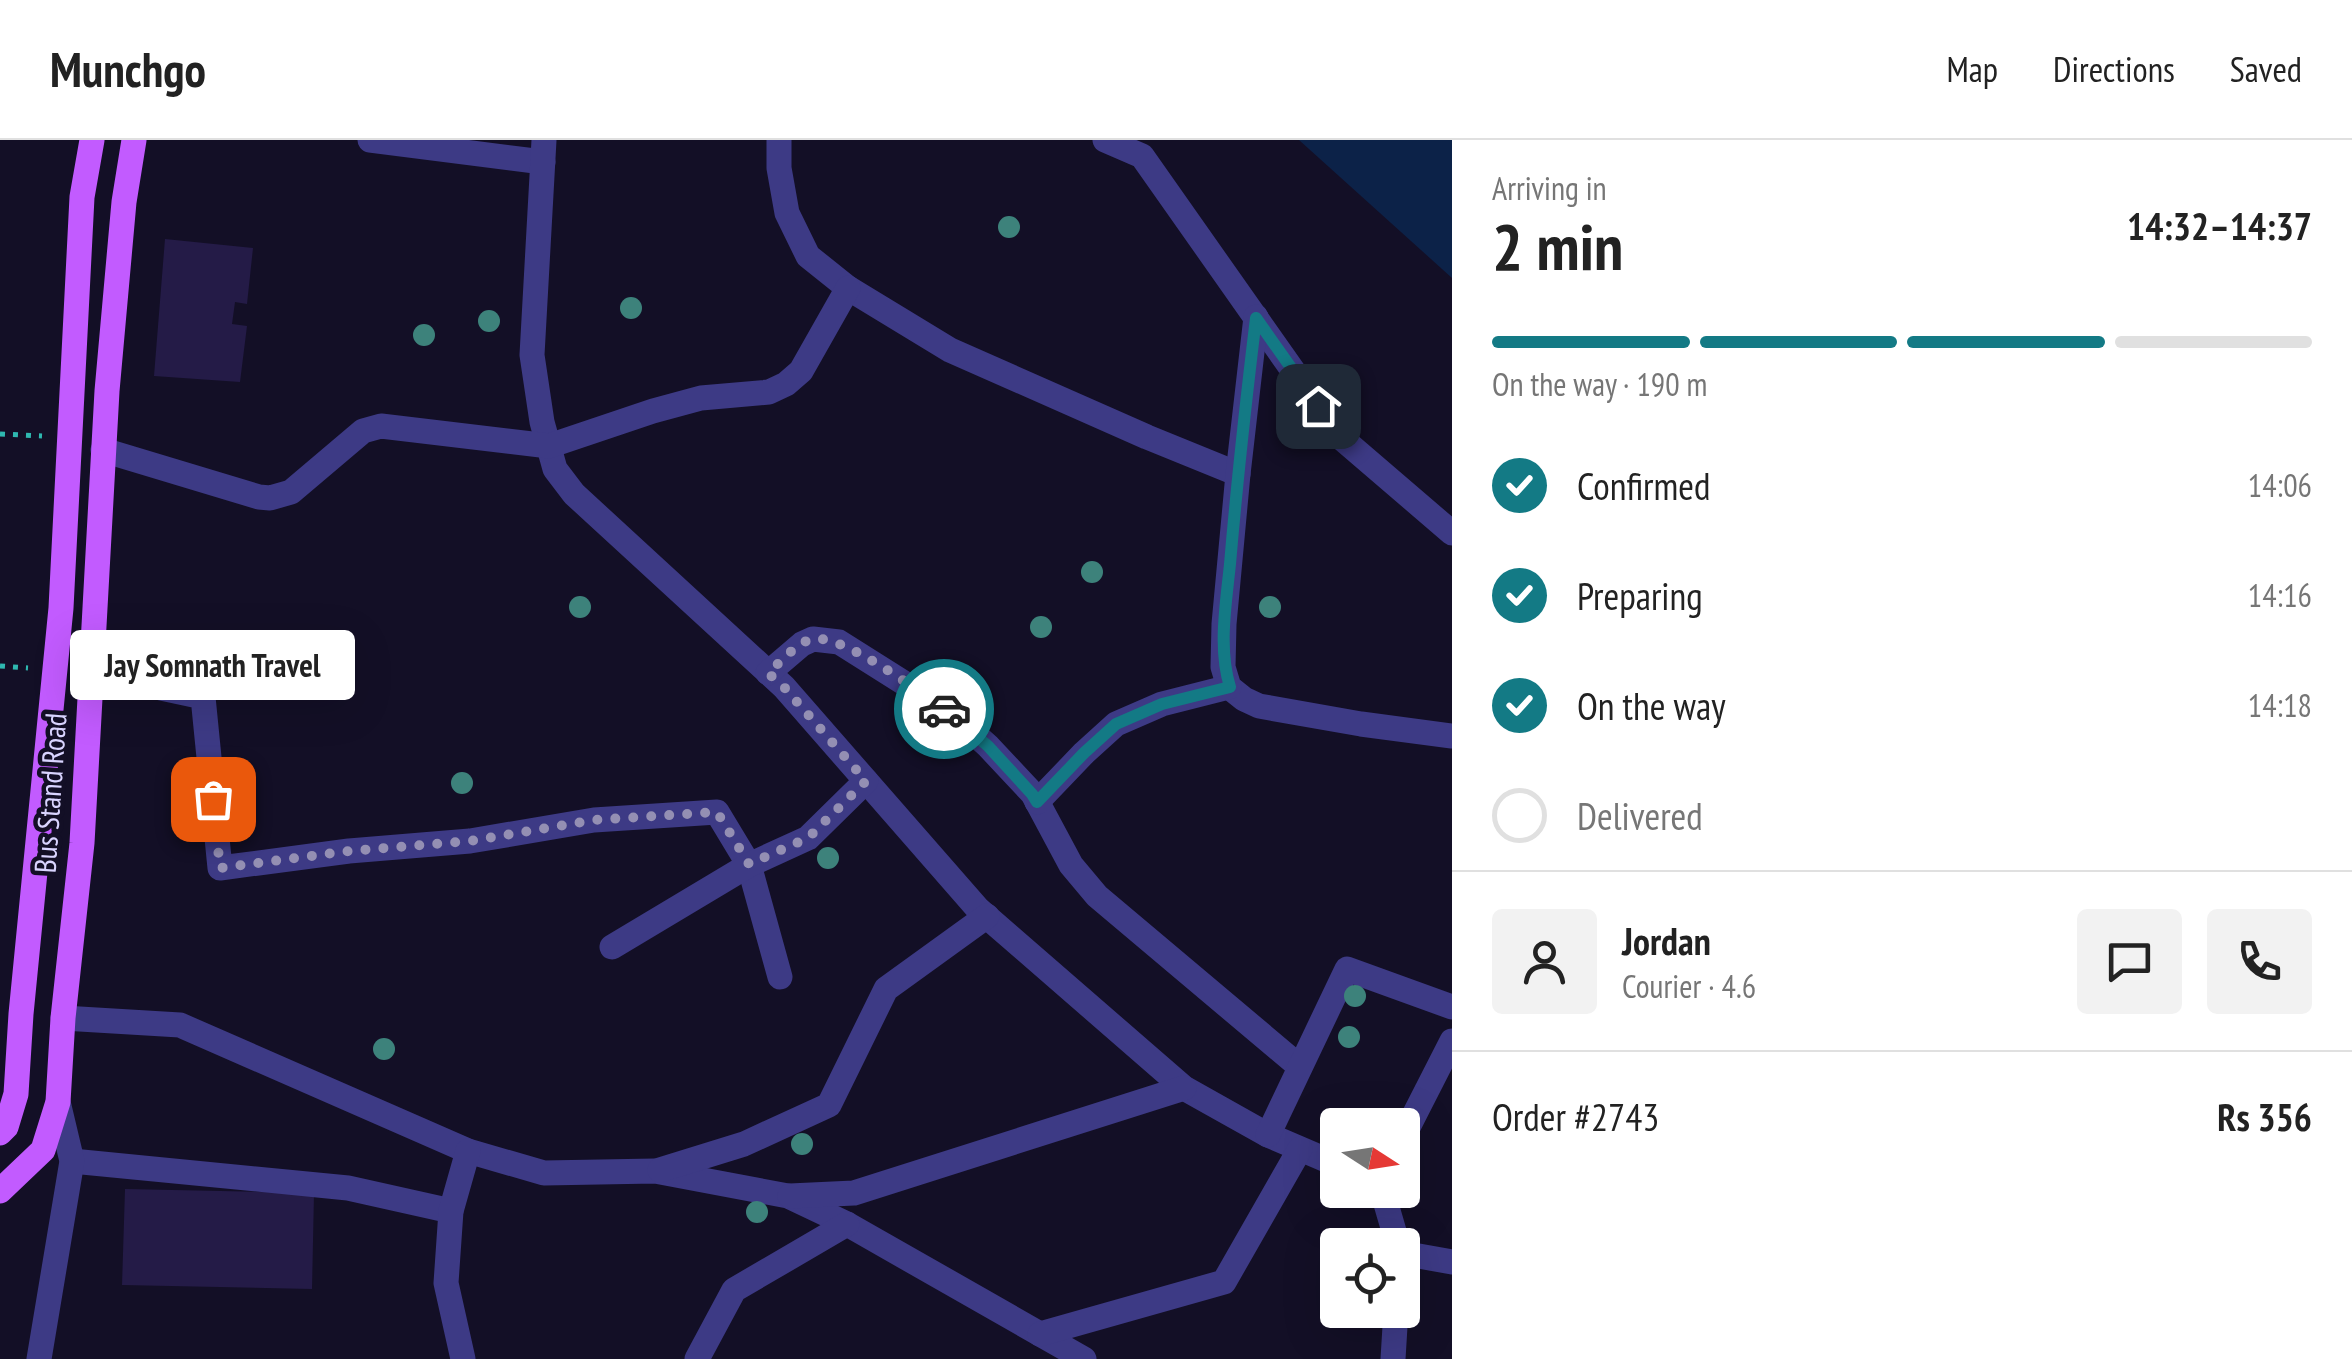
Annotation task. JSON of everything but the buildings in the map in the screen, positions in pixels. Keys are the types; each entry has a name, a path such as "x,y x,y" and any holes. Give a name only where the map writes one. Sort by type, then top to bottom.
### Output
{"main road":[{"name":"Bus Stand Road","path":"0,1133 6,1127 16,1094 62,608 82,198 92,140"},
{"name":"Bus Stand Road","path":"0,1191 43,1150 58,1102 82,843 102,450 124,202 134,140"}],"street":[{"path":"370,140 544,151 532,355 548,446 555,469 574,494 784,687 987,916 1184,1088 1268,1135 1320,1157"},
{"path":"780,140 779,168 787,213 808,256 848,288 950,350 1238,474"},
{"path":"1105,140 1142,156 1339,436 1452,533"},
{"path":"102,450 270,498 292,492 362,431 381,426 548,446 701,398 750,396 786,384 801,371 848,288"},
{"path":"1256,318 1224,624 1224,667 1230,687 1259,706 1452,736"},
{"path":"768,673 812,639 839,642 950,712 1032,794 1071,865 1097,896 1300,1067"},
{"path":"91,673 203,697 220,868 349,851 470,841 594,820 717,812 749,864 780,977"},
{"path":"1037,802 1116,724 1162,704 1230,687"},
{"path":"612,947 749,864 808,838 866,781"},
{"path":"656,1172 744,1144 829,1105 886,988 987,916"},
{"path":"1268,1135 1347,969 1452,1007"},
{"path":"63,1018 180,1024 468,1151 544,1174 656,1172 788,1196 854,1193 1184,1088"},
{"path":"1418,1108 1452,1042"},
{"path":"39,1359 72,1160 58,1102"},
{"path":"1040,1334 1224,1282 1300,1149"},
{"path":"463,1359 446,1282 451,1211 468,1151"},
{"path":"72,1160 348,1188 451,1211"},
{"path":"788,1196 846,1224 1084,1359"},
{"path":"697,1359 734,1290 846,1224"},
{"path":"1420,1256 1452,1262"},
{"path":"1393,1359 1395,1328"}],"path":[{"path":"0,434 70,438"}],"water":[{"path":"1299,140 1452,140 1452,278"}],"way so far":[{"path":"213,799 220,868 349,851 470,841 594,820 717,812 749,864 808,838 866,781 768,673 802,644 812,639 839,642 944,709"}],"place":[{"name":"Jay Somnath Travel","path":"213,799"}],"route":[{"path":"944,709 988,746 1037,802 1116,724 1162,704 1230,687 1224,667 1224,624 1256,318 1318,406"}]}
